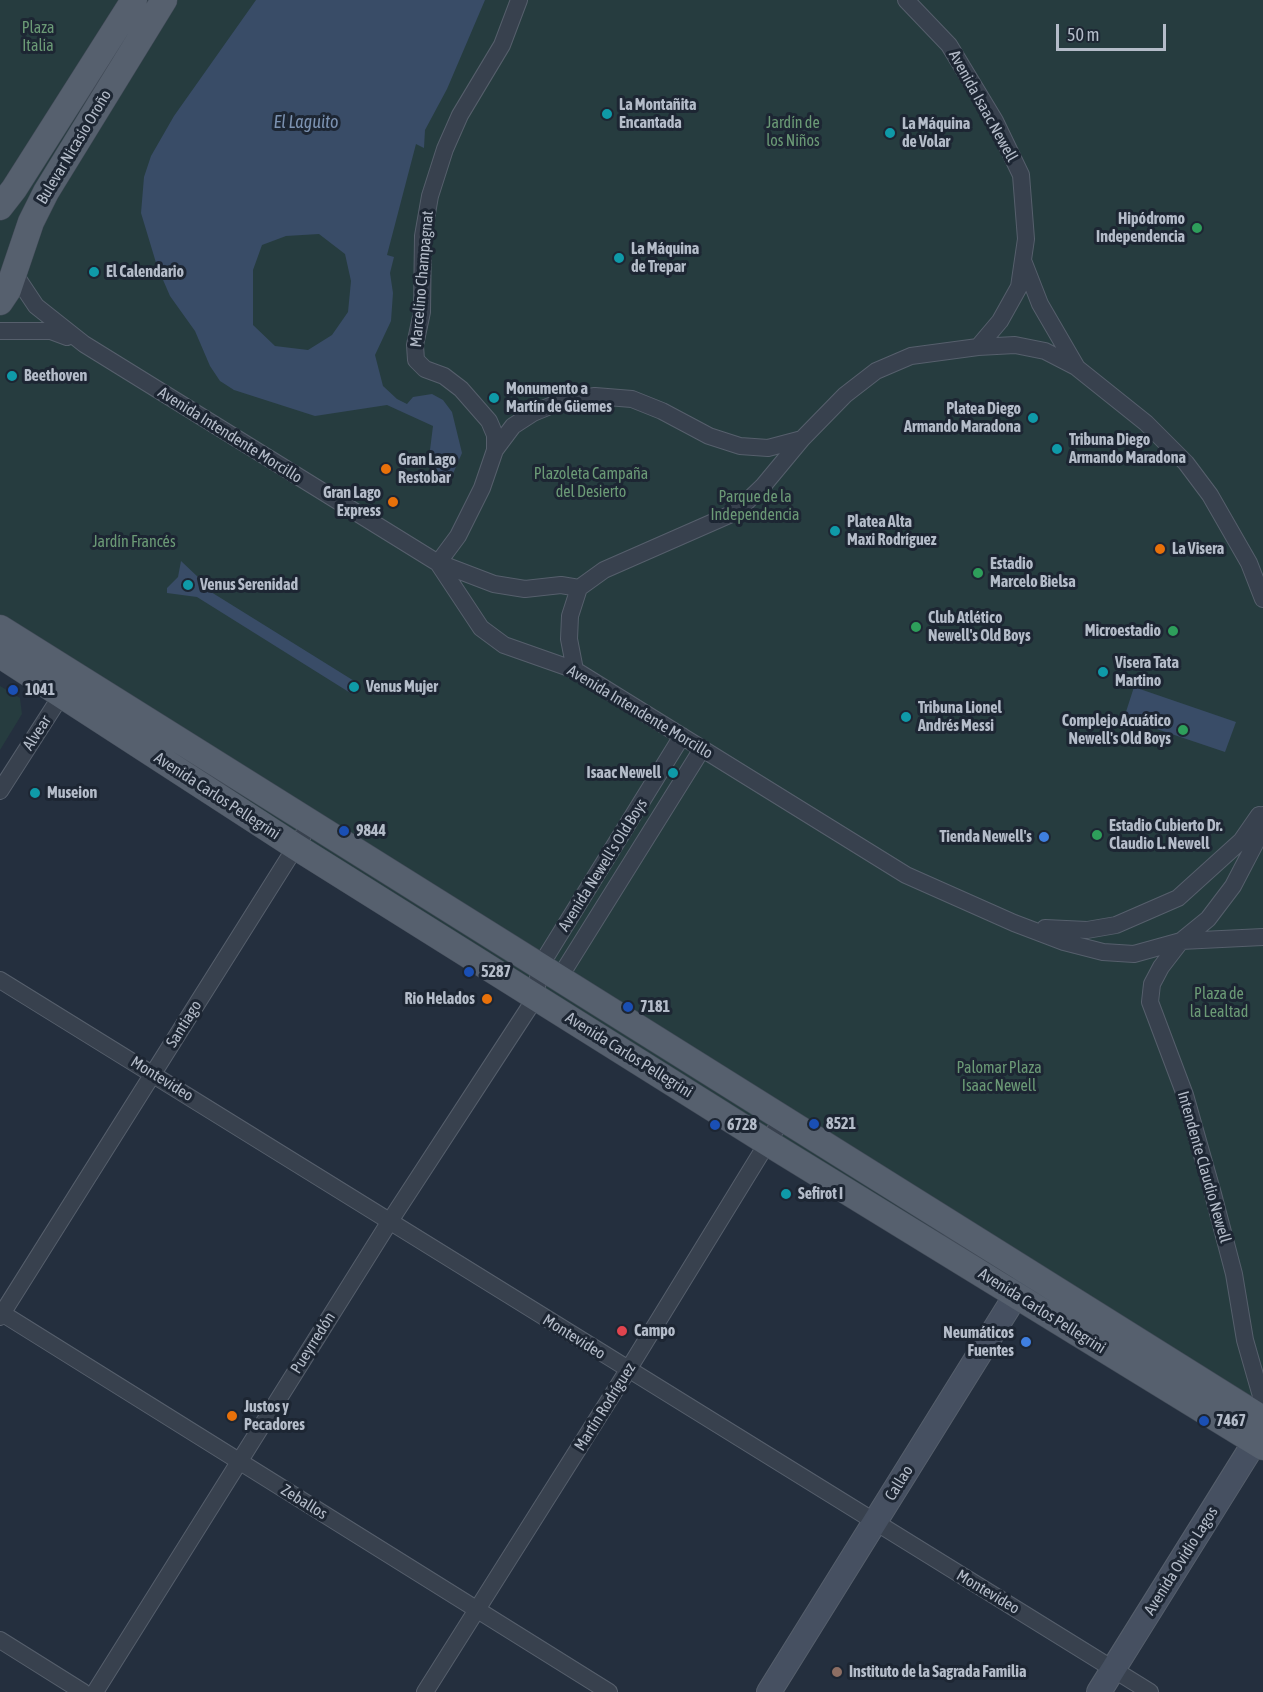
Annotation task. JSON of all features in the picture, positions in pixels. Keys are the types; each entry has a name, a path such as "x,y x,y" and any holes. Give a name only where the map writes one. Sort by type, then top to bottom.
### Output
{"main road":[{"name":"Bulevar Nicasio Oroño","path":"0,207 14,189 134,0"},
{"name":"Bulevar Nicasio Oroño","path":"0,302 14,273 31,222 46,192 164,0"},
{"path":"0,250 14,273"},
{"name":"Avenida Carlos Pellegrini","path":"0,628 68,685 296,847 768,1143 1022,1284"},
{"name":"Avenida Carlos Pellegrini","path":"0,655 68,685 310,824 782,1119 1022,1284 1261,1434"},
{"name":"Callao","path":"768,1692 1022,1284"},
{"name":"Avenida Ovidio Lagos","path":"1099,1692 1261,1434"}],"street":[{"name":"Marcelino Champagnat","path":"495,450 495,435 489,421 461,389 444,376 425,369 416,360 415,345 423,312 423,236 430,196 445,149 460,115 502,45 519,0"},
{"name":"Avenida Isaac Newell","path":"906,0 950,45 1009,148 1021,175 1026,239 1019,287 1000,321 978,347"},
{"name":"Avenida Isaac Newell","path":"1024,263 1040,304 1076,366"},
{"name":"Avenida Intendente Morcillo","path":"14,273 36,306 84,344 438,563 481,628 504,645 575,670 906,875 1014,923 1064,942 1103,952 1134,954 1181,941"},
{"name":"Avenida Intendente Morcillo","path":"0,331 51,331 84,344"},
{"path":"575,670 568,639 570,616 579,588 604,570 736,512 763,486 802,439 844,396 876,371 912,356 978,347 1015,345 1045,351 1076,366 1146,423 1186,463 1210,495 1243,553 1263,599"},
{"path":"579,588 561,585 525,589 494,584 438,563 458,536 482,488 495,450 513,426 533,413 562,401 595,396 632,399 662,411 709,436 740,446 768,448 802,439"},
{"name":"Alvear","path":"0,791 68,685"},
{"name":"Avenida Newell's Old Boys","path":"536,997 682,736"},
{"name":"Avenida Newell's Old Boys","path":"549,974 702,749"},
{"path":"1014,923 1058,930 1087,930 1116,925 1146,914 1178,898 1212,869 1241,841 1263,808"},
{"path":"1181,941 1208,919 1225,900 1244,869 1263,814"},
{"name":"Santiago","path":"1,1314 310,824"},
{"path":"1181,941 1263,937"},
{"name":"Intendente Claudio Newell","path":"1181,941 1152,984 1150,1002 1185,1095 1213,1194 1234,1274 1245,1340 1263,1403"},
{"name":"Montevideo","path":"0,980 1150,1692"},
{"name":"Pueyrredón","path":"95,1692 390,1221 536,997"},
{"name":"Martín Rodríguez","path":"424,1692 628,1370 782,1119"},
{"name":"Zeballos","path":"1,1314 609,1692"},
{"path":"0,1640 83,1692"}],"green space":[{"name":"Parque de la Independencia","path":"0,0 1263,0 1263,1447 0,655"},
{"path":"0,686 20,698 22,714 0,750"}],"water":[{"name":"El Laguito","path":"256,0 485,0 447,89 425,130 424,148 416,144 387,255 394,257 390,273 393,293 391,321 375,355 383,386 397,399 407,404 413,397 432,394 443,400 452,412 462,453 452,476 440,474 429,458 433,426 387,405 315,416 234,390 220,381 210,366 195,331 170,296 157,266 141,213 144,177 151,156 174,116","holes":["319,234 345,254 351,281 348,312 332,335 308,350 275,346 253,325 253,270 262,245 286,236"]},
{"path":"181,561 199,578 203,587 359,684 357,693 352,694 197,597 167,593 167,588 178,577"},
{"path":"1134,687 1236,722 1225,752 1124,718"}],"place":[{"name":"La Montañita Encantada","path":"607,114"},
{"name":"La Máquina de Volar","path":"890,133"},
{"name":"Hipódromo Independencia","path":"1197,228"},
{"name":"La Máquina de Trepar","path":"619,258"},
{"name":"El Calendario","path":"94,272"},
{"name":"Beethoven","path":"12,376"},
{"name":"Monumento a Martín de Güemes","path":"494,398"},
{"name":"Platea Diego Armando Maradona","path":"1033,418"},
{"name":"Tribuna Diego Armando Maradona","path":"1057,449"},
{"name":"Gran Lago Restobar","path":"386,469"},
{"name":"Gran Lago Express","path":"393,502"},
{"name":"Platea Alta Maxi Rodríguez","path":"835,531"},
{"name":"La Visera","path":"1160,549"},
{"name":"Estadio Marcelo Bielsa","path":"978,573"},
{"name":"Venus Serenidad","path":"188,585"},
{"name":"Club Atlético Newell's Old Boys","path":"916,627"},
{"name":"Microestadio","path":"1173,631"},
{"name":"Visera Tata Martino","path":"1103,672"},
{"name":"Venus Mujer","path":"354,687"},
{"name":"1041","path":"13,690"},
{"name":"Tribuna Lionel Andrés Messi","path":"906,717"},
{"name":"Complejo Acuático Newell's Old Boys","path":"1183,730"},
{"name":"Isaac Newell","path":"673,773"},
{"name":"Museion","path":"35,793"},
{"name":"9844","path":"344,831"},
{"name":"Estadio Cubierto Dr. Claudio L. Newell","path":"1097,835"},
{"name":"Tienda Newell's","path":"1044,837"},
{"name":"5287","path":"469,972"},
{"name":"Rio Helados","path":"487,999"},
{"name":"7181","path":"628,1007"},
{"name":"8521","path":"814,1124"},
{"name":"6728","path":"715,1125"},
{"name":"Sefirot I","path":"786,1194"},
{"name":"Campo","path":"622,1331"},
{"name":"Neumáticos Fuentes","path":"1026,1342"},
{"name":"Justos y Pecadores","path":"232,1416"},
{"name":"7467","path":"1204,1421"},
{"name":"Instituto de la Sagrada Familia","path":"837,1672"}],"park label":[{"name":"Plaza Italia","path":"38,37"},
{"name":"Jardín de los Niños","path":"793,132"},
{"name":"Plazoleta Campaña del Desierto","path":"591,483"},
{"name":"Jardín Francés","path":"134,542"},
{"name":"Plaza de la Lealtad","path":"1219,1003"},
{"name":"Palomar Plaza Isaac Newell","path":"999,1077"}]}
